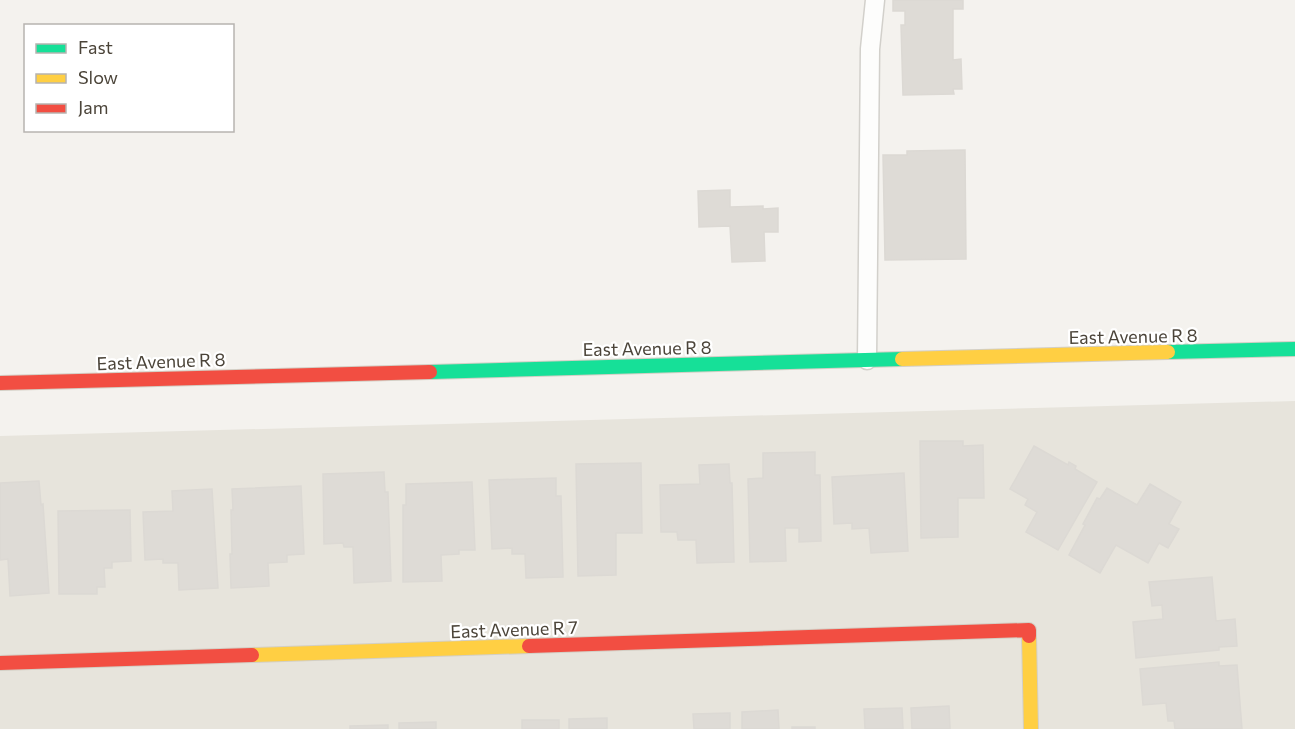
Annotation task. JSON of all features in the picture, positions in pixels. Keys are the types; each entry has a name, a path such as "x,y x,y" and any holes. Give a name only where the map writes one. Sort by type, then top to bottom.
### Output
{"street":[{"name":"East Avenue R 8","path":"0,383 1295,349"},
{"name":"East Avenue R 7","path":"0,663 1029,630 1031,729"}],"lane":[{"path":"867,360 870,49 876,0"}],"shaded area":[{"path":"1295,401 1295,729 0,729 0,436"}],"building":[{"path":"893,0 963,0 963,9 953,9 953,60 961,59 962,89 953,89 954,94 903,95 901,25 905,25 905,11 893,11"},
{"path":"965,150 966,259 885,260 883,155 907,155 907,151"},
{"path":"730,190 730,207 778,208 778,232 764,232 765,261 732,262 730,226 699,227 698,191"},
{"path":"920,441 963,441 963,446 983,445 984,498 958,498 958,537 921,538"},
{"path":"1034,446 1068,465 1069,462 1076,466 1075,469 1097,482 1058,550 1026,532 1037,512 1025,505 1028,499 1010,489"},
{"path":"815,452 815,475 820,475 821,541 799,542 799,528 785,528 786,561 750,562 748,479 763,478 763,453"},
{"path":"641,463 642,533 616,533 616,575 578,576 576,464"},
{"path":"729,464 730,483 732,483 734,562 697,563 696,540 678,540 677,532 661,532 660,485 700,484 699,465"},
{"path":"384,472 385,492 388,492 391,581 354,583 353,547 344,547 343,543 324,544 323,474"},
{"path":"904,473 908,551 871,553 869,528 852,529 852,523 834,524 832,477"},
{"path":"556,478 556,496 561,496 563,577 526,578 525,554 512,554 512,548 492,549 489,480"},
{"path":"39,481 41,505 43,504 49,593 10,596 8,559 0,560 0,483"},
{"path":"472,482 475,550 459,550 459,554 441,555 442,581 403,582 403,505 406,505 406,484"},
{"path":"1150,484 1181,502 1169,524 1179,529 1168,548 1159,543 1148,563 1116,545 1100,573 1069,555 1097,498 1100,499 1107,488 1137,505"},
{"path":"301,486 304,554 287,555 287,562 268,563 269,586 231,588 232,489"},
{"path":"212,489 218,588 179,590 178,563 163,563 163,559 145,560 143,512 173,511 172,491"},
{"path":"130,510 131,561 112,562 112,568 104,568 105,587 97,587 97,594 59,594 58,511"},
{"path":"1212,577 1216,621 1235,619 1237,646 1219,647 1219,650 1136,658 1133,622 1163,619 1162,605 1152,606 1149,582"},
{"path":"1219,662 1219,666 1237,665 1242,729 1175,729 1174,721 1168,721 1166,703 1143,705 1140,669"},
{"path":"949,706 950,729 912,729 911,708"},
{"path":"902,708 903,729 865,729 864,709"},
{"path":"778,710 779,729 742,729 742,712"},
{"path":"730,713 730,729 694,729 693,714"},
{"path":"607,718 607,729 569,729 569,719"},
{"path":"522,720 559,720 559,729 522,729"},
{"path":"436,722 436,729 399,729 399,723"},
{"path":"388,725 388,729 350,729 350,726"},
{"path":"792,727 815,727 815,729 792,729"}],"traffic: fast":[{"path":"1168,352 1295,349"},
{"path":"430,372 902,359"}],"traffic: slow":[{"path":"902,359 1168,352"},
{"path":"1029,636 1031,729"},
{"path":"252,655 529,646"}],"traffic: jam":[{"path":"0,383 430,372"},
{"path":"529,646 1029,630 1029,636"},
{"path":"0,663 252,655"}]}
